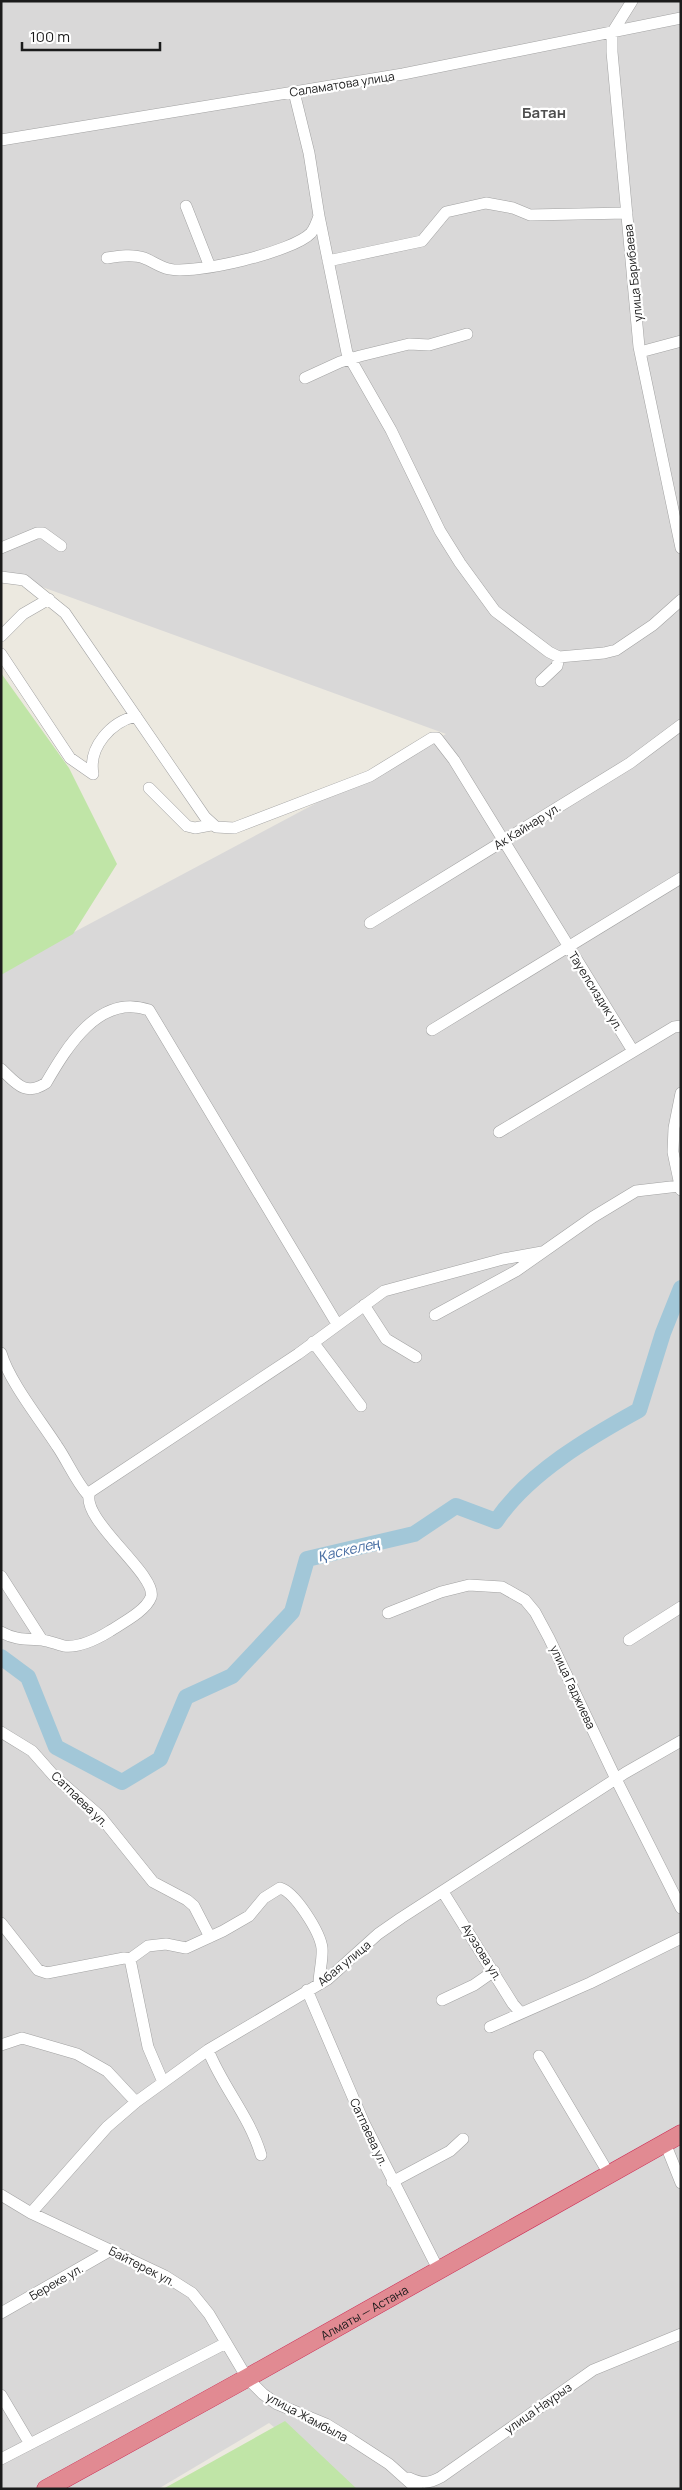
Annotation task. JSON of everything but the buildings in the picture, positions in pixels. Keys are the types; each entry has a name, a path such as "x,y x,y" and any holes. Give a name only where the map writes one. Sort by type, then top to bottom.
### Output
{"highway":[{"name":"Алматы — Астана","path":"46,2489 681,2134"}],"street":[{"path":"612,33 632,1"},
{"name":"Саламатова улица","path":"1,140 403,74 681,18"},
{"name":"улица Барибаева","path":"612,33 640,352 681,548"},
{"path":"294,92 309,153 338,314 350,359 391,430 440,531 465,570 496,611 549,652 559,657 604,653 616,650 653,625 681,600"},
{"path":"328,261 422,241 446,212 486,203 513,208 530,215 627,213"},
{"path":"186,206 210,267"},
{"path":"107,258 123,255 142,257 168,269 210,267 226,264 295,243 310,233 319,216"},
{"path":"305,378 350,359 404,345 429,345 466,334"},
{"path":"640,352 681,340"},
{"path":"429,537 440,531"},
{"path":"1,548 37,533 43,534 61,546"},
{"path":"1,578 24,580 65,613 211,825"},
{"path":"1,636 23,614 49,599"},
{"path":"1,654 70,758 93,774 93,755 96,746 120,723 136,716"},
{"path":"541,681 557,666 559,657"},
{"name":"Ак Кайнар ул.","path":"370,923 636,759 681,725"},
{"path":"149,788 187,826 195,828 211,825 234,828 370,776 434,737 440,741 454,760 568,945 432,1030"},
{"name":"Тауелсиздик ул.","path":"634,1051 568,945 681,878"},
{"path":"1,1069 16,1086 24,1090 42,1086 46,1083 75,1038 89,1023 104,1014 129,1006 149,1010 337,1324"},
{"path":"499,1132 674,1027 681,1026"},
{"path":"435,1315 516,1271 636,1191 680,1188 673,1144 681,1093"},
{"path":"88,1495 313,1342 364,1305 392,1288 503,1259 542,1252"},
{"path":"364,1305 386,1339 416,1357"},
{"path":"313,1342 360,1406"},
{"path":"1,1353 34,1413 88,1495 88,1502 98,1520 149,1584 152,1592 150,1598 128,1619 86,1643 66,1646 42,1640 11,1637 1,1632"},
{"path":"1,1576 5,1589 42,1640"},
{"name":"улица Гаджиева","path":"388,1613 424,1598 469,1585 502,1587 520,1596 535,1612 541,1623 681,1908"},
{"path":"630,1640 681,1607"},
{"name":"Сатпаева ул.","path":"1,1732 32,1750 54,1776 100,1816 153,1882 187,1900 194,1906 210,1937"},
{"name":"Абая улица","path":"31,2213 107,2126 163,2082 208,2050 333,1975 378,1934 616,1779 681,1741"},
{"path":"130,1959 140,1950 155,1944 186,1948 234,1926 249,1916 264,1898 280,1888 285,1889 291,1895 315,1928 333,1975"},
{"name":"Ауэзова ул.","path":"443,1892 513,2004 520,2012"},
{"path":"1,1924 38,1970 47,1974 124,1958 130,1959"},
{"path":"490,2027 520,2012 549,2002 590,1983 681,1938"},
{"path":"319,1984 322,1948"},
{"path":"130,1959 148,2048 163,2082"},
{"path":"442,2000 474,1985 494,1971"},
{"name":"Сатпаева ул.","path":"307,1990 392,2182 438,2270"},
{"path":"1,2045 22,2038 78,2054 107,2071 136,2102"},
{"path":"208,2050 213,2062 248,2120 261,2155"},
{"path":"540,2056 609,2174"},
{"path":"392,2182 450,2151 463,2139"},
{"path":"665,2143 681,2183"},
{"name":"Байтерек ул.","path":"3,2198 165,2276 192,2293 209,2314 247,2378"},
{"name":"Береке ул.","path":"1,2313 111,2250"},
{"name":"улица Наурыз","path":"401,2473 422,2484 429,2483 441,2477 593,2370 681,2334"},
{"path":"1,2459 226,2343"},
{"name":"улица Жамбыла","path":"247,2378 277,2404 326,2424 401,2473 416,2489"},
{"path":"1,2394 30,2444"}],"shaded area":[{"path":"1,1 681,1 681,2489 350,2489 269,2423 158,2489 1,2489 1,971 446,734 1,572"}],"green space":[{"path":"1,673 69,768 117,864 73,934 1,975"},
{"path":"285,2421 357,2489 163,2489"}],"waterway":[{"name":"Қаскелең","path":"1,1657 28,1677 56,1747 122,1782 160,1759 186,1697 232,1676 292,1612 307,1559 414,1534 456,1506 496,1521 509,1504 542,1472 581,1444 639,1410 663,1333 681,1288"}],"district":[{"name":"Батан","path":"544,112"}]}
